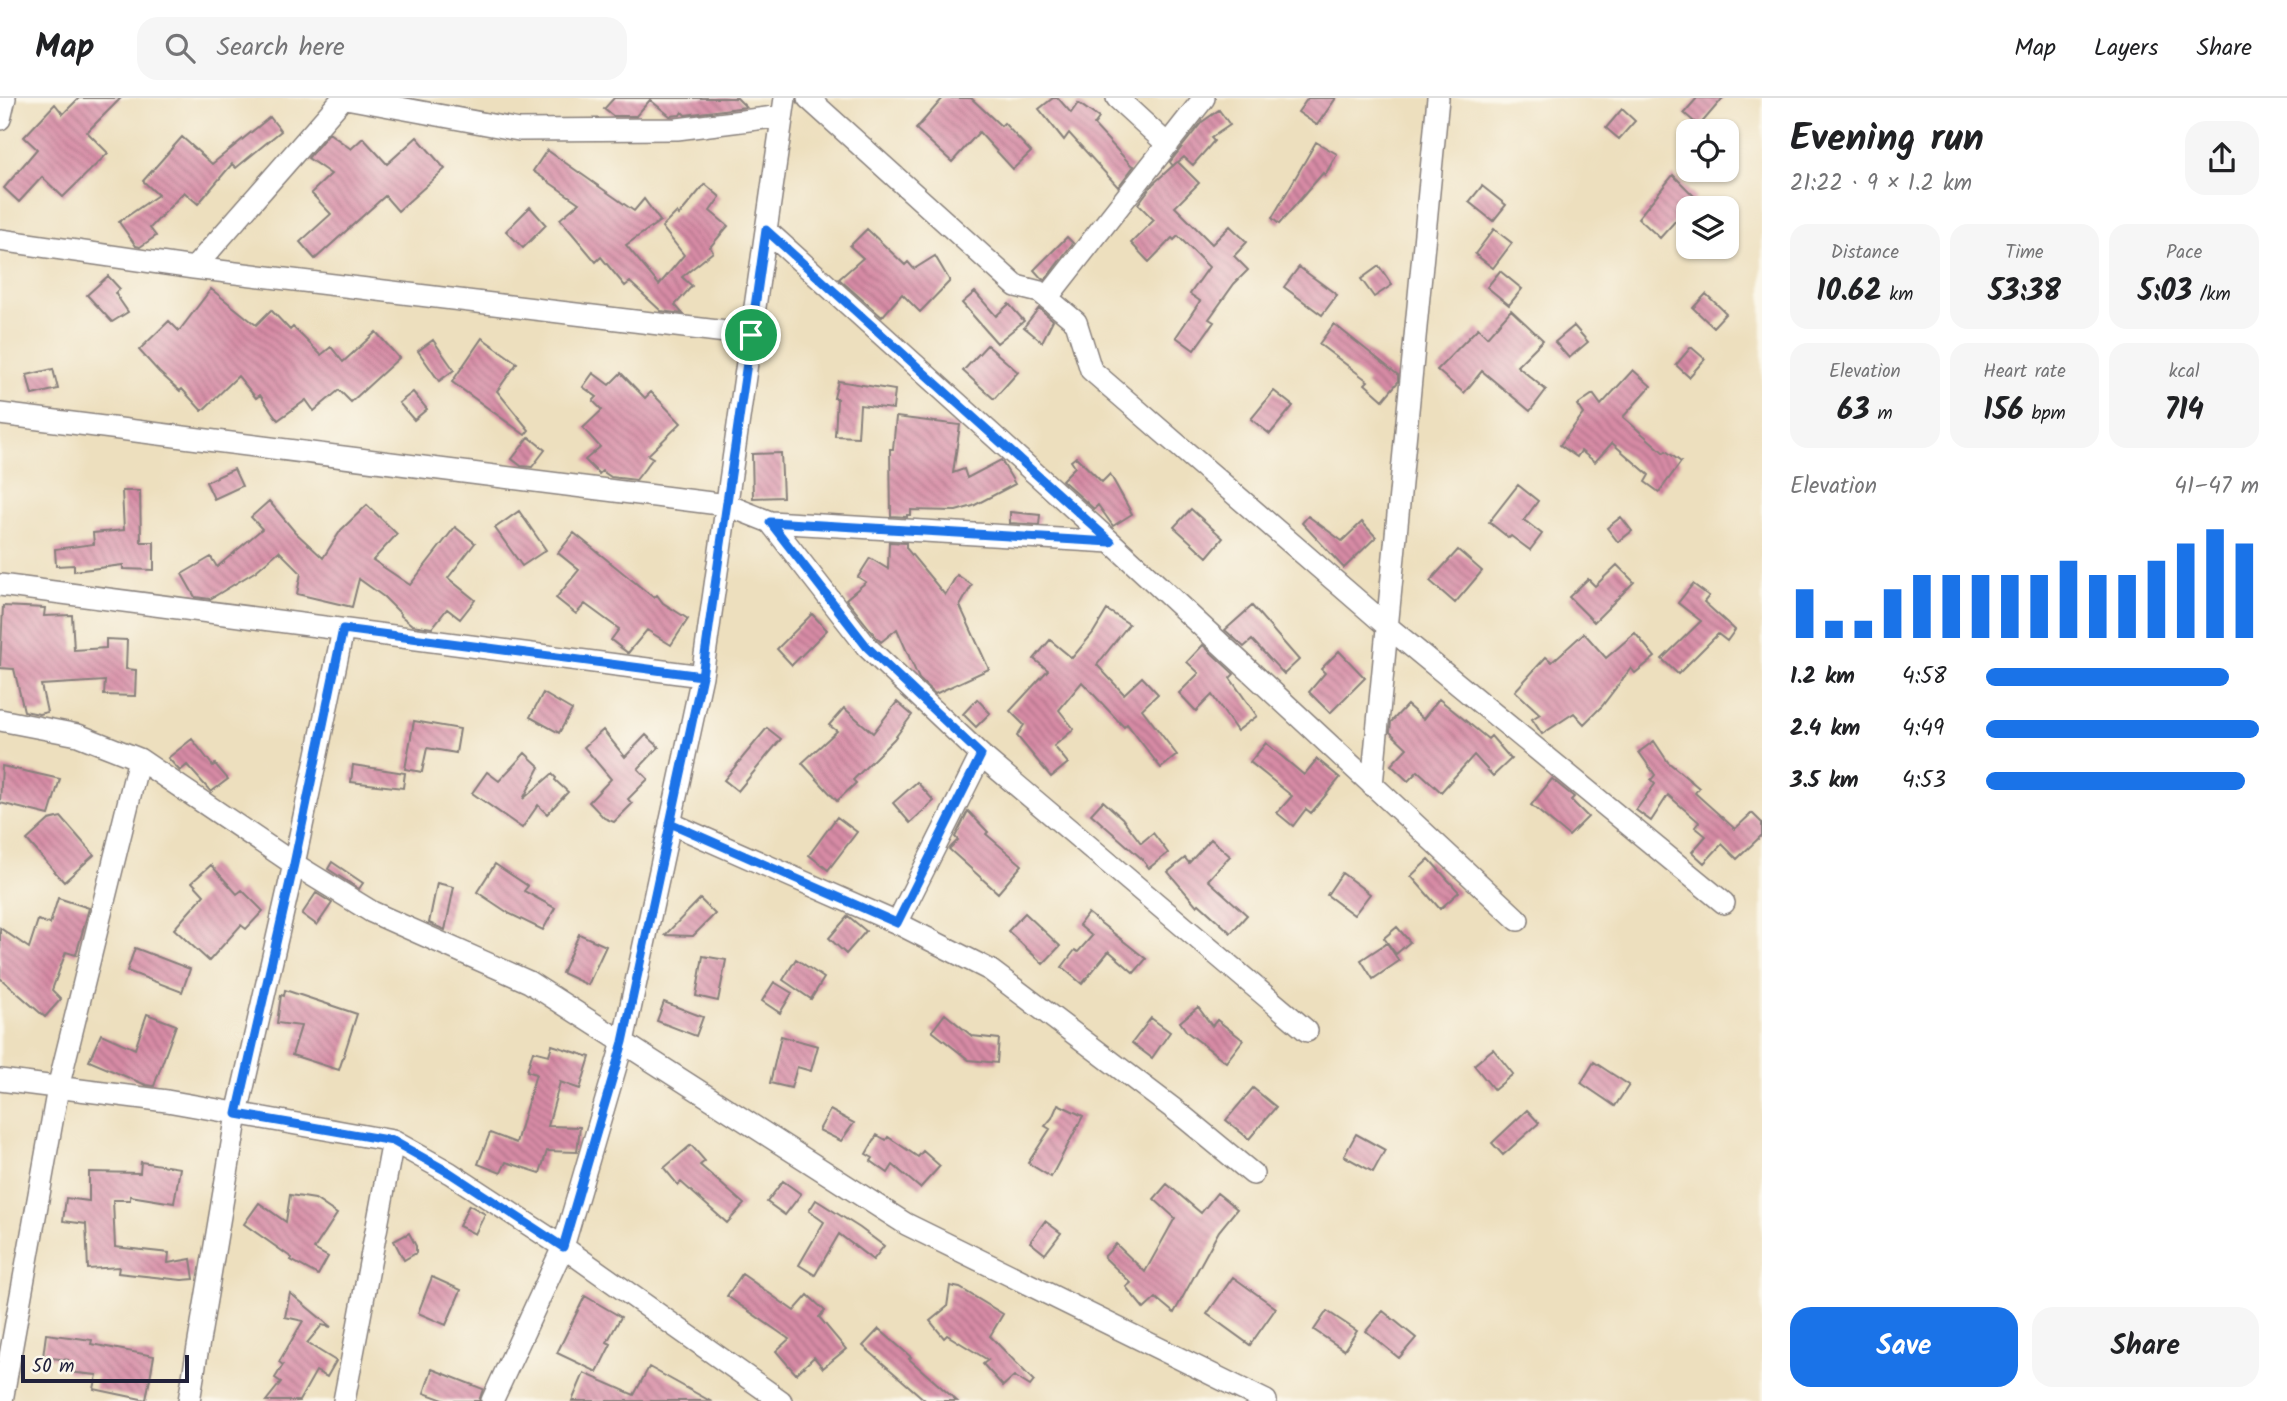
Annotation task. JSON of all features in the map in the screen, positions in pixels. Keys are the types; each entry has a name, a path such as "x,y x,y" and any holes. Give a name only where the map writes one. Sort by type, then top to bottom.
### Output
{"street":[{"path":"0,119 5,98"},
{"path":"194,268 344,98 519,130 677,129 783,107 702,676 623,1042 563,1247 492,1401"},
{"path":"808,98 1016,286 1040,292 1076,322 1091,370 1387,626 1724,903"},
{"path":"1118,98 1168,145"},
{"path":"1048,298 1204,98"},
{"path":"1372,785 1438,98"},
{"path":"766,230 1111,542 1518,920"},
{"path":"0,240 194,268 751,335"},
{"path":"0,414 727,505 770,522 1111,542"},
{"path":"770,522 867,647 981,755 1307,1031"},
{"path":"0,585 702,676"},
{"path":"189,1401 237,1114 294,864 343,629"},
{"path":"0,720 78,735 139,759 294,864 372,912 529,982 906,1224 1266,1401"},
{"path":"897,923 981,755"},
{"path":"2,1401 58,1088 139,759"},
{"path":"670,823 897,923 990,970 1179,1113 1253,1174"},
{"path":"0,1080 167,1101 393,1141 450,1173 563,1247 781,1401"},
{"path":"344,1401 393,1141"}],"building":[{"path":"79,98 121,98 87,132 108,153 63,197 42,177 19,202 4,188 37,149 24,137 55,104 63,114"},
{"path":"614,98 737,98 746,107 685,115 682,112 680,115 670,116 650,100 636,116 613,116 604,109"},
{"path":"943,98 971,98 1001,126 1004,123 1031,152 1013,169 979,132 952,162 916,129"},
{"path":"1053,98 1058,98 1071,113 1078,103 1099,118 1094,125 1134,166 1118,187 1069,133 1064,140 1039,109"},
{"path":"1308,98 1336,98 1317,125 1298,112"},
{"path":"1697,98 1723,98 1705,119 1691,119 1684,113"},
{"path":"1622,109 1635,121 1619,139 1606,128"},
{"path":"1219,110 1230,125 1211,138 1214,141 1193,165 1184,157 1178,162 1199,183 1175,207 1212,244 1230,226 1247,242 1234,256 1248,270 1234,284 1209,319 1214,322 1194,350 1176,337 1200,301 1190,294 1209,267 1178,236 1174,240 1172,238 1149,262 1131,243 1154,220 1138,204 1153,184 1173,166 1170,162 1202,122"},
{"path":"270,117 281,131 236,168 232,164 198,204 184,192 150,228 156,236 140,247 136,246 119,222 158,195 143,181 182,137 212,164"},
{"path":"329,133 351,149 363,138 387,164 417,137 445,169 398,211 385,196 315,259 300,242 331,214 311,193 331,174 308,158"},
{"path":"1316,142 1337,154 1325,175 1323,173 1279,224 1272,218"},
{"path":"547,150 634,211 644,199 660,221 626,245 659,285 684,255 662,227 677,212 679,215 705,184 720,197 710,211 728,226 710,247 713,252 682,277 692,286 675,305 683,314 661,311 630,282 625,286 601,257 596,262 560,219 579,203 533,171"},
{"path":"1673,175 1676,182 1680,182 1694,196 1676,196 1676,220 1660,238 1638,218"},
{"path":"1482,186 1506,205 1493,221 1469,202"},
{"path":"530,207 546,225 523,248 506,231"},
{"path":"867,229 905,265 908,262 914,269 935,256 950,281 920,312 902,294 882,317 839,279 863,258 850,246"},
{"path":"1494,229 1512,243 1493,268 1475,254"},
{"path":"1067,237 1073,243 1045,280 1042,279 1034,270"},
{"path":"1379,266 1392,285 1374,297 1361,279"},
{"path":"1299,267 1337,295 1322,315 1284,287"},
{"path":"1500,271 1522,289 1509,305 1487,287"},
{"path":"108,276 120,289 115,293 128,312 112,322 87,295"},
{"path":"211,289 256,325 271,310 290,330 293,327 321,355 331,347 343,362 376,332 399,358 351,402 339,390 314,411 306,400 278,420 260,395 256,398 238,376 202,411 139,350 169,321 179,331"},
{"path":"975,292 996,316 1009,304 1024,321 997,343 962,303"},
{"path":"1706,294 1726,313 1713,327 1693,308"},
{"path":"1039,308 1053,320 1042,342 1024,327"},
{"path":"1511,310 1543,340 1517,366 1546,390 1530,411 1482,371 1464,393 1437,370 1478,328 1487,337"},
{"path":"1334,324 1398,375 1398,382 1383,400 1365,384 1368,381 1319,344"},
{"path":"1574,326 1588,342 1569,358 1555,342"},
{"path":"482,338 517,363 497,391 529,430 525,435 452,382"},
{"path":"433,340 454,370 439,381 418,351"},
{"path":"987,345 1018,372 994,399 963,371"},
{"path":"1691,347 1705,359 1689,377 1676,365"},
{"path":"53,369 58,389 32,395 27,375"},
{"path":"1633,370 1651,386 1623,417 1664,453 1666,451 1681,462 1659,492 1645,482 1649,475 1612,443 1595,462 1581,451 1577,457 1560,445 1583,414 1577,405 1593,394 1601,405"},
{"path":"593,373 609,385 621,373 645,398 651,392 681,423 648,455 653,458 636,480 611,477 602,471 599,474 585,460 600,447 583,428 602,410 593,401 597,397 583,387"},
{"path":"838,381 895,390 893,409 860,405 858,437 835,436 837,398 834,398"},
{"path":"1274,391 1293,406 1270,434 1251,419"},
{"path":"413,392 427,409 414,420 399,403"},
{"path":"896,417 960,425 953,473 964,469 967,478 1001,460 1015,484 973,506 956,511 911,510 911,515 907,517 891,516 890,449 893,449"},
{"path":"529,437 545,450 532,467 521,466 512,459"},
{"path":"781,453 783,497 753,498 752,454"},
{"path":"1076,457 1102,482 1110,474 1132,514 1113,526 1098,505 1094,509 1062,480 1075,467 1071,461"},
{"path":"234,469 242,486 214,499 206,482"},
{"path":"1518,485 1538,501 1524,520 1542,534 1530,550 1489,522"},
{"path":"122,491 140,491 141,542 154,542 154,570 123,569 123,565 74,571 74,565 56,566 55,549 94,544 93,533 124,530"},
{"path":"269,501 295,532 323,558 341,530 367,505 397,534 373,560 410,585 455,527 475,543 448,578 475,600 460,619 447,609 432,628 412,625 384,597 359,579 352,607 297,594 301,573 279,551 256,571 210,599 195,597 182,574 211,557 217,567 262,529 251,517"},
{"path":"1191,509 1223,538 1207,557 1174,527"},
{"path":"519,511 546,550 522,566 495,528"},
{"path":"1010,512 1040,515 1039,525 1010,523"},
{"path":"1308,516 1342,541 1362,522 1376,537 1344,568 1302,523"},
{"path":"1621,517 1632,531 1618,542 1607,528"},
{"path":"574,533 654,598 657,595 663,603 688,619 671,645 647,630 628,653 611,640 619,629 585,604 576,614 556,598 579,570 558,553"},
{"path":"889,542 906,543 906,548 945,595 957,575 972,585 960,606 989,669 935,694 919,679 897,629 881,642 846,599 866,582 858,577 870,558 888,569"},
{"path":"1458,550 1482,571 1455,603 1430,581"},
{"path":"1617,565 1634,582 1594,622 1569,597 1588,579 1595,586"},
{"path":"1693,584 1709,596 1704,602 1735,630 1727,641 1718,634 1678,674 1662,659 1701,621 1678,603"},
{"path":"3,606 45,608 44,616 72,615 74,650 106,648 106,639 127,640 126,669 136,670 135,696 104,695 105,681 41,685 47,712 39,714 24,711 14,669 0,668"},
{"path":"1252,606 1299,660 1284,674 1252,640 1244,647 1225,630"},
{"path":"1107,610 1129,624 1097,665 1124,694 1142,677 1158,694 1142,709 1177,755 1161,768 1127,724 1124,727 1082,682 1059,710 1074,729 1054,746 1068,763 1051,777 1017,736 1024,725 1010,711 1048,670 1034,659 1050,640 1072,658 1093,633"},
{"path":"812,614 827,630 792,665 777,649"},
{"path":"1584,633 1606,658 1635,633 1655,657 1635,673 1631,668 1602,706 1584,724 1574,713 1542,734 1532,719 1540,714 1515,691 1546,657 1552,662"},
{"path":"1203,645 1234,674 1230,678 1257,716 1237,731 1212,695 1196,711 1179,693 1199,673 1187,662"},
{"path":"1339,651 1365,678 1330,713 1309,692 1325,673 1321,669"},
{"path":"543,693 572,710 559,733 530,717"},
{"path":"977,699 990,713 976,727 963,714"},
{"path":"1439,699 1488,739 1491,736 1511,759 1493,776 1474,755 1441,792 1418,771 1408,781 1391,765 1407,748 1390,732 1391,722 1407,705 1423,719"},
{"path":"897,702 912,715 894,739 853,780 856,783 837,801 802,763 837,731 829,725 844,708 873,733"},
{"path":"414,721 460,729 456,753 427,748 422,772 405,769"},
{"path":"767,728 781,739 738,791 724,780"},
{"path":"603,730 625,757 646,735 659,747 638,769 648,779 628,799 632,804 614,822 604,818 589,802 611,779 584,747"},
{"path":"192,739 213,766 215,764 228,779 211,792 187,765 180,771 168,758"},
{"path":"1654,741 1668,762 1699,788 1695,793 1735,829 1752,813 1762,823 1762,835 1737,859 1722,844 1704,863 1692,852 1706,836 1695,827 1699,822 1668,795 1651,821 1636,810 1655,784 1651,780 1655,775 1639,752"},
{"path":"1266,743 1304,775 1317,759 1340,778 1311,813 1306,809 1293,826 1277,813 1292,796 1250,762"},
{"path":"525,753 540,767 523,799 552,774 568,792 547,814 538,805 522,828 472,793 487,772 499,781"},
{"path":"353,765 405,773 403,788 351,782"},
{"path":"2,766 60,779 49,815 0,803"},
{"path":"1552,779 1574,797 1571,800 1588,817 1569,836 1531,805"},
{"path":"917,782 934,801 910,823 893,803"},
{"path":"1103,801 1122,818 1141,843 1153,833 1168,853 1149,868 1091,814"},
{"path":"968,811 988,832 986,834 1022,865 998,893 949,849 958,840 955,837"},
{"path":"61,817 94,855 64,882 27,840 49,820"},
{"path":"837,817 857,832 828,870 809,855"},
{"path":"1211,839 1230,856 1208,880 1247,915 1231,933 1199,904 1197,906 1168,872 1185,858 1189,863"},
{"path":"1429,859 1459,892 1440,909 1411,876"},
{"path":"332,862 363,883 359,889 328,869"},
{"path":"495,864 528,886 524,891 555,908 543,930 510,914 477,892"},
{"path":"211,865 237,894 242,890 263,911 246,929 241,925 209,961 174,929 204,895 192,882"},
{"path":"1342,873 1370,894 1354,915 1327,895"},
{"path":"437,883 454,887 445,930 429,923"},
{"path":"316,893 332,903 317,925 302,914"},
{"path":"58,898 89,908 76,955 66,952 52,990 61,999 45,1017 0,978 0,928 29,948 38,920 50,924"},
{"path":"700,899 715,914 693,936 665,935"},
{"path":"1025,913 1060,946 1043,964 1008,931"},
{"path":"1088,913 1146,959 1134,973 1109,951 1082,984 1062,967 1075,950 1078,952 1092,936 1079,925"},
{"path":"848,916 866,931 846,954 829,938"},
{"path":"1397,927 1410,942 1396,954 1384,938"},
{"path":"579,934 606,946 588,985 562,973"},
{"path":"1387,943 1399,961 1373,979 1361,960"},
{"path":"135,948 190,969 182,992 127,971"},
{"path":"703,956 726,960 718,1001 696,996"},
{"path":"796,959 824,978 811,999 783,980"},
{"path":"774,982 792,993 780,1013 762,1001"},
{"path":"285,990 357,1014 339,1070 292,1055 301,1026 277,1023 281,995 284,996"},
{"path":"664,1002 703,1017 696,1036 657,1021"},
{"path":"1198,1007 1212,1026 1217,1020 1243,1040 1226,1062 1187,1032 1180,1022"},
{"path":"147,1014 176,1025 154,1086 89,1061 101,1034 135,1049"},
{"path":"945,1014 972,1036 999,1039 997,1063 969,1060 932,1031"},
{"path":"1151,1018 1170,1032 1152,1058 1132,1043"},
{"path":"781,1036 818,1046 811,1071 797,1067 791,1088 770,1083"},
{"path":"552,1045 590,1057 580,1089 560,1082 548,1126 580,1127 577,1152 547,1151 540,1173 506,1162 501,1173 478,1164 490,1133 516,1143 536,1074 527,1071 533,1051 549,1055"},
{"path":"1493,1049 1513,1074 1494,1090 1474,1065"},
{"path":"1594,1062 1629,1085 1615,1106 1581,1083"},
{"path":"1253,1088 1276,1107 1249,1139 1226,1120"},
{"path":"1058,1104 1083,1116 1051,1177 1028,1163 1050,1129 1045,1126"},
{"path":"830,1110 854,1123 841,1141 819,1130"},
{"path":"1527,1110 1539,1123 1503,1155 1492,1143"},
{"path":"1356,1134 1385,1150 1373,1172 1344,1156"},
{"path":"877,1135 886,1140 888,1137 918,1157 923,1151 940,1166 920,1188 893,1165 888,1173 866,1154"},
{"path":"691,1145 705,1161 700,1165 744,1204 727,1223 681,1182 678,1185 664,1168"},
{"path":"141,1162 180,1168 174,1203 130,1196 130,1200 113,1200 115,1247 169,1253 168,1263 191,1259 194,1279 118,1273 119,1267 88,1269 86,1224 63,1221 66,1198 89,1201 89,1172 140,1173"},
{"path":"783,1181 801,1194 785,1215 767,1202"},
{"path":"1167,1184 1201,1213 1217,1193 1237,1209 1219,1231 1174,1313 1156,1298 1144,1309 1126,1287 1131,1283 1104,1257 1116,1244 1145,1272 1175,1218 1154,1199"},
{"path":"290,1195 315,1199 337,1214 314,1249 328,1257 318,1275 291,1260 292,1258 244,1224 259,1203 286,1222"},
{"path":"816,1200 884,1246 873,1260 839,1234 815,1275 799,1265 824,1222 809,1211"},
{"path":"469,1205 485,1214 475,1234 459,1226"},
{"path":"1045,1221 1061,1233 1045,1254 1030,1242"},
{"path":"409,1233 416,1246 416,1253 404,1260 394,1241"},
{"path":"742,1274 794,1311 808,1295 825,1311 819,1317 846,1349 823,1368 814,1357 796,1374 776,1351 789,1339 727,1296"},
{"path":"432,1277 461,1290 446,1325 418,1313"},
{"path":"1233,1277 1276,1308 1250,1345 1207,1314"},
{"path":"950,1286 960,1288 1003,1314 990,1336 1034,1381 1030,1386 1014,1376 1003,1386 983,1364 988,1360 947,1335 944,1338 930,1321 947,1307"},
{"path":"290,1293 331,1327 322,1325 307,1343 336,1361 327,1377 316,1371 299,1401 266,1401 281,1382 275,1378 283,1365 279,1362 303,1321 285,1317"},
{"path":"585,1296 621,1317 607,1342 611,1344 597,1372 557,1353"},
{"path":"1327,1311 1357,1331 1344,1350 1314,1330"},
{"path":"1383,1311 1416,1338 1399,1358 1366,1331"},
{"path":"879,1329 957,1401 926,1401 863,1346"},
{"path":"46,1334 92,1340 91,1344 154,1356 146,1400 94,1389 97,1375 67,1372 68,1360 43,1357"},
{"path":"649,1367 710,1401 572,1401 584,1373 634,1395"},
{"path":"432,1369 483,1389 479,1401 446,1401 424,1393"}],"route":[{"path":"751,335 702,676 670,823 623,1042 563,1247 450,1173 393,1141 237,1114 294,864 343,629 702,676 686,750 670,823 897,923 981,755 867,647 770,522 1111,542 766,230 751,335"}]}
